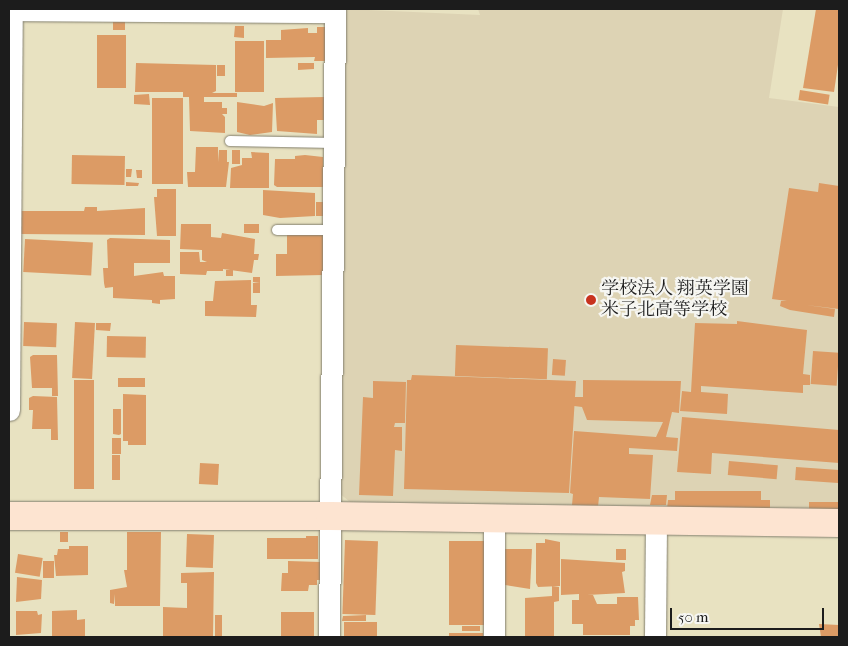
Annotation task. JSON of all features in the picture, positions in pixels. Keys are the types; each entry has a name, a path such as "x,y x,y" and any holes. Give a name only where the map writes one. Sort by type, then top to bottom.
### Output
{"street":[{"path":"9,410 11,10 335,10 329,637"},
{"path":"9,516 330,516 839,523"},
{"path":"494,518 494,637"},
{"path":"655,637 656,521"}],"lane":[{"path":"230,141 334,143"},
{"path":"277,230 333,230"}],"shaded area":[{"name":"学校法人 翔英学園 米子北高等学校","path":"346,9 480,15 478,9 783,9 769,98 839,107 839,511 354,505 339,493"}],"building":[{"path":"816,9 839,9 839,58 834,92 803,88"},
{"path":"113,21 125,21 125,30 113,30"},
{"path":"235,26 244,26 244,38 234,37"},
{"path":"317,27 327,27 327,61 314,61 315,57 266,58 266,40 281,40 281,30 308,28 308,33 317,33"},
{"path":"97,35 126,35 126,88 97,88"},
{"path":"235,41 264,41 264,92 235,92"},
{"path":"136,63 216,65 216,91 212,93 237,93 237,97 204,97 204,102 222,102 222,108 227,108 227,114 222,114 225,117 225,133 190,131 189,97 183,97 183,92 135,92"},
{"path":"298,63 314,63 314,69 298,70"},
{"path":"217,65 225,65 225,76 217,76"},
{"path":"800,90 830,95 828,105 798,100"},
{"path":"149,94 150,105 134,104 134,95"},
{"path":"325,97 325,120 317,120 317,134 277,131 275,98"},
{"path":"152,98 183,98 183,184 152,184"},
{"path":"237,102 264,106 273,103 272,132 250,135 237,132"},
{"path":"196,147 218,147 218,162 219,150 227,150 227,162 229,162 226,187 188,187 187,172 195,172"},
{"path":"232,150 240,150 240,164 232,164"},
{"path":"251,152 269,153 269,188 230,188 231,168 242,165 242,158 252,158"},
{"path":"72,155 125,156 124,185 71,184"},
{"path":"295,156 323,157 323,187 277,187 274,185 275,159 295,159"},
{"path":"126,169 132,169 131,177 126,177"},
{"path":"136,170 142,170 142,178 137,178"},
{"path":"126,182 139,183 138,186 126,186"},
{"path":"819,183 839,186 839,309 806,305 835,309 834,317 790,310 780,306 781,301 787,301 772,299 789,188 818,192"},
{"path":"157,189 176,189 176,236 157,236 154,197 157,197"},
{"path":"263,190 315,193 315,216 280,218 263,215"},
{"path":"316,202 325,202 325,216 316,216"},
{"path":"85,207 97,207 97,211 145,208 145,235 19,234 19,211 84,211"},
{"path":"181,224 211,224 211,237 221,238 222,233 255,239 254,254 259,254 258,260 254,260 252,273 223,269 223,271 207,271 206,275 180,274 180,252 199,252 200,262 207,262 202,260 202,250 180,249"},
{"path":"244,224 259,224 259,233 244,233"},
{"path":"287,234 324,235 323,275 276,276 276,254 287,254"},
{"path":"110,238 170,240 170,263 134,263 134,276 163,272 164,276 175,276 175,299 160,300 160,304 152,303 152,300 113,298 113,287 105,288 103,268 108,268 107,240"},
{"path":"25,239 93,243 91,276 23,272"},
{"path":"226,270 233,270 233,276 226,276"},
{"path":"253,277 260,277 260,283 253,282"},
{"path":"251,280 251,305 257,305 256,317 205,316 205,301 213,301 215,281"},
{"path":"253,283 260,283 260,293 253,293"},
{"path":"737,321 807,330 803,374 810,375 810,385 803,385 803,393 701,386 701,392 728,394 727,414 680,411 682,391 691,392 695,323 737,324"},
{"path":"24,322 57,323 56,347 23,346"},
{"path":"75,322 95,323 92,379 72,378"},
{"path":"96,323 111,323 110,331 96,330"},
{"path":"107,336 146,337 146,358 107,357"},
{"path":"456,345 548,348 547,379 455,376"},
{"path":"813,351 839,353 837,386 811,384"},
{"path":"33,355 57,355 58,396 52,396 52,388 32,388 30,357"},
{"path":"553,359 566,360 565,376 552,375"},
{"path":"412,375 576,381 569,493 404,489 407,380 411,380"},
{"path":"118,378 145,378 145,387 118,387"},
{"path":"74,380 94,380 94,489 74,489"},
{"path":"583,380 681,381 679,413 672,412 666,437 678,438 677,451 629,448 629,454 653,455 650,499 599,497 598,507 572,505 573,494 570,493 574,431 656,437 663,422 587,420 582,407 574,406 574,397 583,397"},
{"path":"373,381 406,382 405,423 395,423 394,427 402,427 402,451 395,450 393,496 359,495 363,397 373,398"},
{"path":"123,394 146,395 146,445 128,445 128,441 123,441"},
{"path":"33,396 57,397 58,440 51,440 51,429 32,429 33,410 29,410 29,398"},
{"path":"113,409 121,409 121,434 119,435 113,434"},
{"path":"682,417 839,430 839,463 712,453 711,474 677,472"},
{"path":"112,438 121,438 121,454 112,454"},
{"path":"112,455 120,455 120,480 112,480"},
{"path":"729,461 778,465 777,479 728,475"},
{"path":"200,463 219,464 218,485 199,484"},
{"path":"796,467 839,470 838,483 795,480"},
{"path":"675,491 761,491 761,500 770,500 770,509 667,509 668,500 675,500"},
{"path":"652,495 667,495 666,505 650,505"},
{"path":"809,502 839,502 839,510 809,510"},
{"path":"60,532 68,532 68,542 60,542"},
{"path":"127,532 161,532 160,606 115,606 115,594 114,604 110,603 110,590 127,587 124,570 127,570"},
{"path":"187,534 214,535 213,568 186,567"},
{"path":"306,536 318,536 318,559 267,559 267,538 306,538"},
{"path":"545,539 560,542 560,586 538,587 536,583 536,543 545,543"},
{"path":"345,540 378,541 375,615 342,614"},
{"path":"449,541 484,541 484,625 449,625"},
{"path":"69,546 88,546 88,575 56,576 54,555 57,555 58,549 69,549"},
{"path":"505,549 532,549 530,589 505,585"},
{"path":"616,549 626,549 626,560 616,560"},
{"path":"18,554 43,558 40,577 15,573"},
{"path":"561,559 625,563 625,571 622,572 625,593 587,595 593,595 597,604 617,604 617,597 638,597 639,620 635,620 635,626 630,626 630,635 583,635 583,624 572,624 572,600 579,600 579,594 561,595"},
{"path":"43,561 54,561 54,578 43,578"},
{"path":"288,561 321,562 321,580 317,580 317,585 309,585 308,591 281,591 282,573 288,573"},
{"path":"214,572 213,636 163,636 163,607 187,608 187,583 181,583 181,573"},
{"path":"17,577 42,580 41,599 16,602"},
{"path":"552,586 559,587 559,601 554,602 554,637 525,637 525,598 552,596"},
{"path":"77,610 77,620 85,619 85,636 52,636 52,611"},
{"path":"16,611 37,611 38,615 42,614 41,633 16,635"},
{"path":"281,612 314,612 314,637 281,637"},
{"path":"215,615 222,615 222,636 215,636"},
{"path":"366,615 366,621 342,621 343,616"},
{"path":"344,622 377,622 377,637 344,637"},
{"path":"819,624 839,625 839,637 821,637"},
{"path":"462,626 480,626 480,631 462,631"},
{"path":"449,633 483,633 483,637 449,637"}],"place":[{"name":"学校法人 翔英学園 米子北高等学校","path":"591,300"}]}
